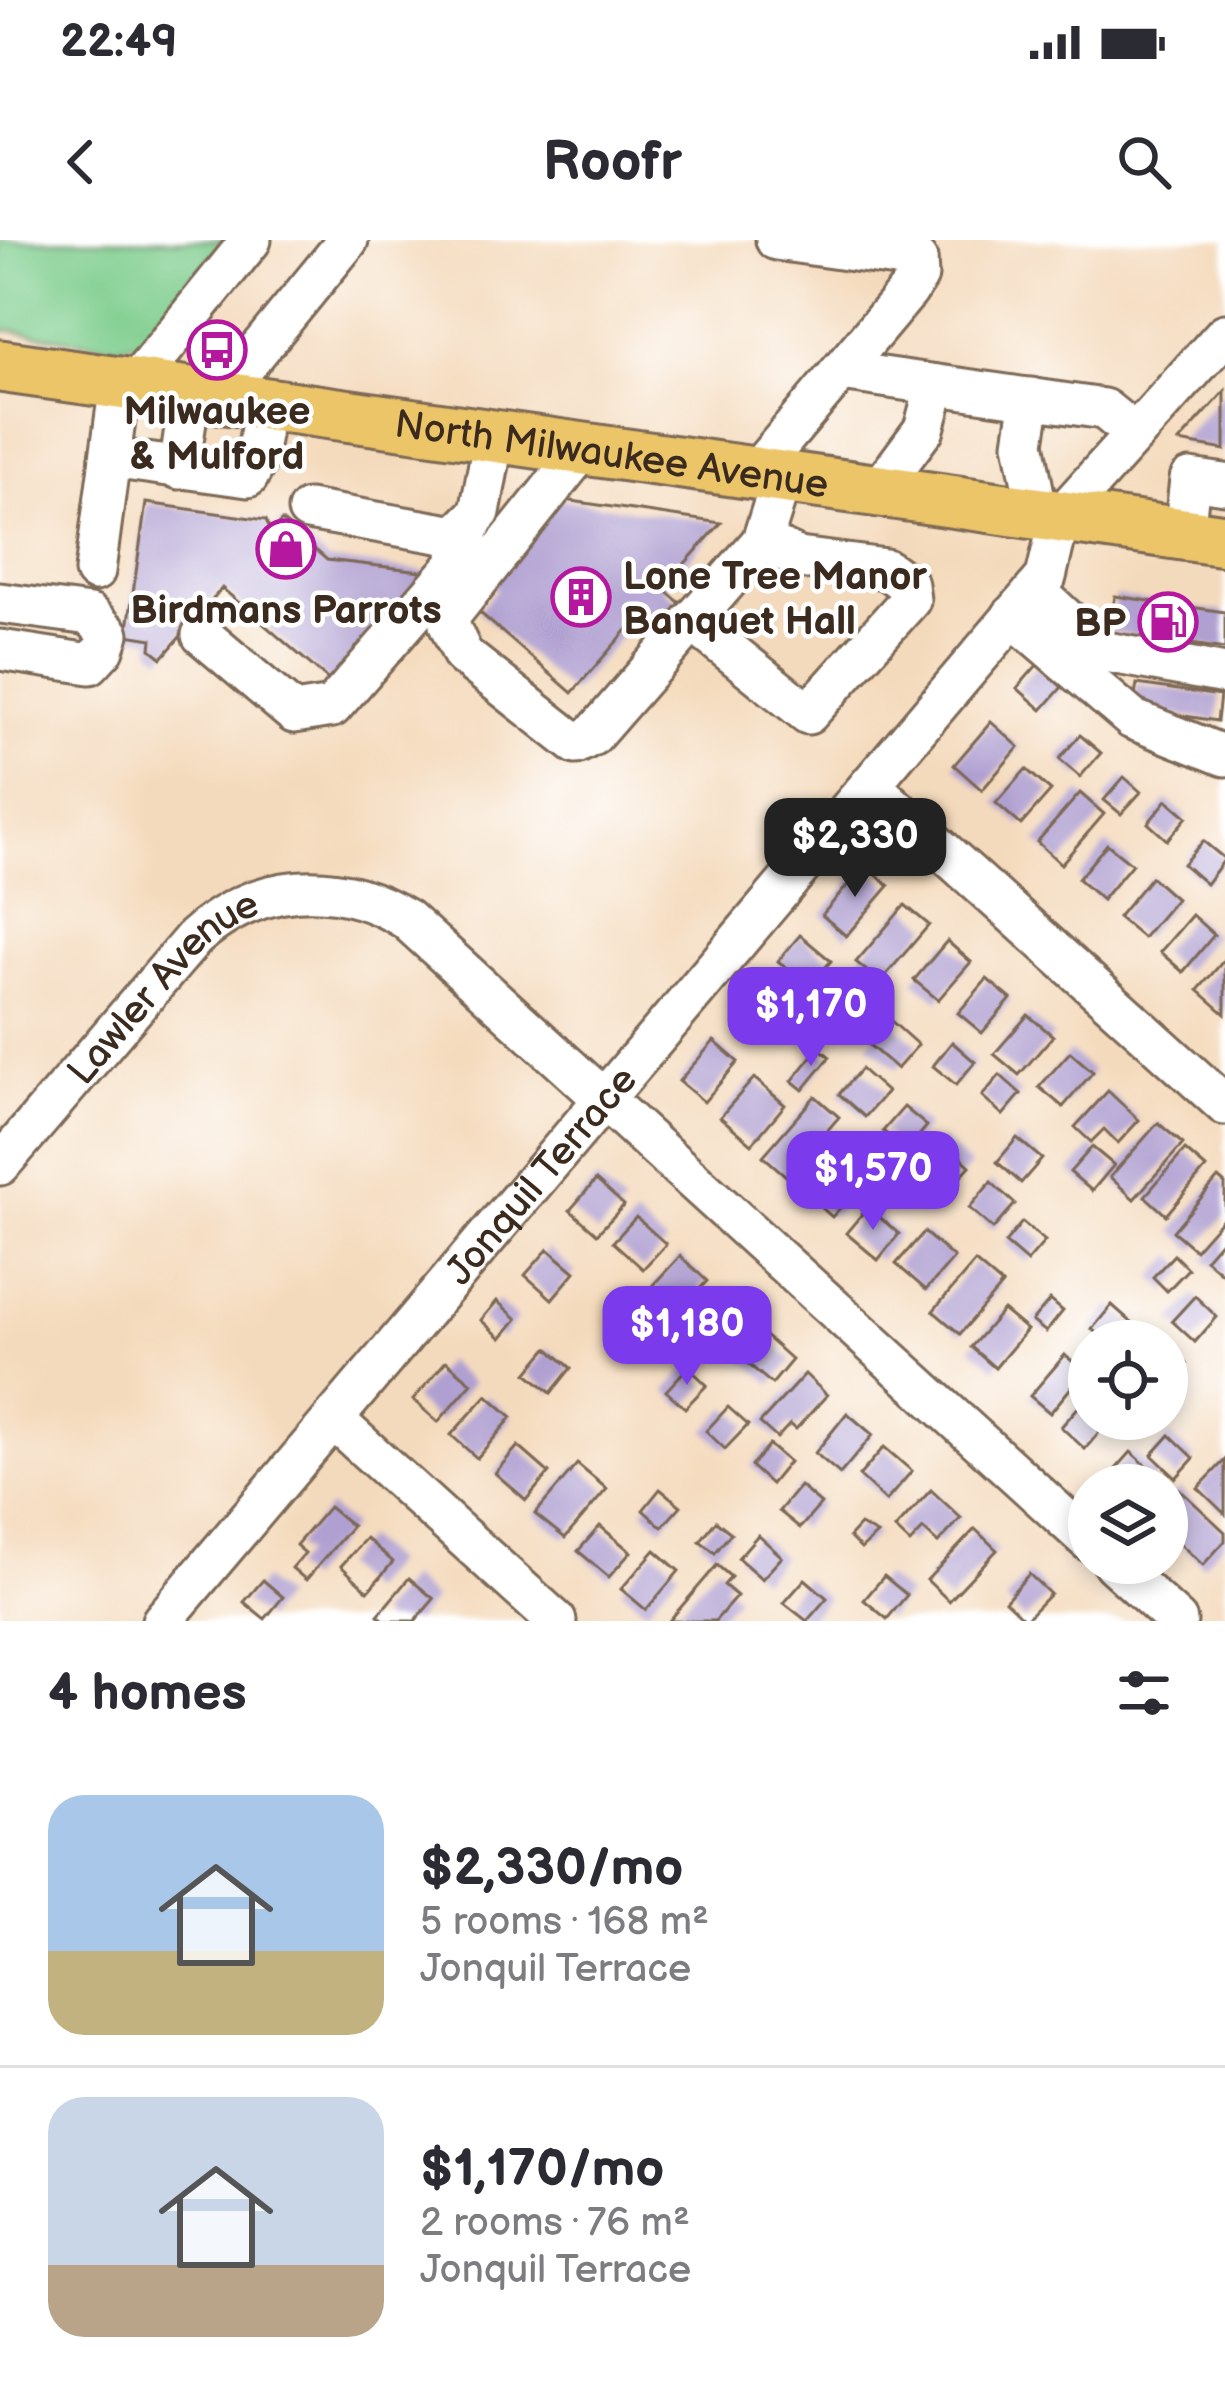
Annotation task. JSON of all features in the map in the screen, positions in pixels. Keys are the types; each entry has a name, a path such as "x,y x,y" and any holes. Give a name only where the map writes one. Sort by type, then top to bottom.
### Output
{"main road":[{"name":"North Milwaukee Avenue","path":"0,366 1204,537"}],"street":[{"path":"95,571 110,458 127,384 251,240"},
{"path":"179,469 225,399 349,240"},
{"path":"583,449 452,613 454,641 463,655 576,744 593,735 762,541 769,476 841,371 918,276 909,250 776,240"},
{"name":"Jonquil Terrace","path":"163,1621 1046,577 1049,515 1135,434 1225,334"},
{"path":"841,371 1104,409 1135,434"},
{"path":"878,491 923,429 936,385"},
{"path":"1031,398 1024,443 1049,515"},
{"path":"110,458 248,477 255,464 225,399"},
{"path":"202,634 294,713 332,706 455,566 480,512 494,437"},
{"path":"1204,537 1190,479 1225,484"},
{"path":"308,510 440,537 456,536 472,523"},
{"path":"692,621 808,714 910,600 908,585 886,569 800,558 762,541"},
{"path":"0,603 89,615 102,622 109,634 104,649 90,664 0,650"},
{"path":"1024,603 1101,652 1225,674"},
{"path":"1024,603 1132,719 1225,756"},
{"path":"870,785 1225,1106"},
{"name":"Lawler Avenue","path":"0,1166 194,938 245,901 298,890 358,896 406,919 1068,1522"},
{"path":"333,1419 556,1621"},
{"path":"1136,1584 1177,1621"}],"green space":[{"path":"0,240 224,240 138,342 117,347 0,329"}],"building":[{"path":"1225,391 1225,450 1179,442"},
{"name":"Lone Tree Manor Banquet Hall","path":"558,499 721,523 663,588 681,604 658,632 639,616 572,693 478,611 497,589 487,581"},
{"path":"146,503 266,520 271,532 282,521 327,560 430,572 333,684 222,588 162,658 151,649 152,639 127,635"},
{"name":"BP","path":"1115,596 1225,612 1225,649 1109,632"},
{"path":"1037,665 1062,687 1042,710 1017,688"},
{"path":"1137,684 1220,696 1217,721 1133,708"},
{"path":"991,722 1019,747 982,790 954,765"},
{"path":"1080,735 1101,753 1080,777 1059,759"},
{"path":"1026,769 1051,791 1021,825 996,803"},
{"path":"1124,777 1141,792 1121,814 1104,800"},
{"path":"1080,793 1104,814 1061,864 1037,842"},
{"path":"1167,800 1187,817 1167,840 1148,823"},
{"path":"1203,841 1225,859 1206,884 1183,864"},
{"path":"1107,844 1132,864 1102,900 1078,879"},
{"path":"865,865 889,886 846,936 822,915"},
{"path":"1151,877 1176,899 1143,938 1118,917"},
{"path":"905,905 929,925 880,982 856,962"},
{"path":"1192,915 1214,935 1183,972 1160,952"},
{"path":"800,935 831,961 808,987 778,961"},
{"path":"947,941 971,962 938,1000 914,980"},
{"path":"1225,959 1225,1014 1198,990"},
{"path":"987,979 1011,999 982,1033 958,1013"},
{"path":"766,980 790,1002 769,1025 745,1003"},
{"path":"844,986 875,1011 857,1033 826,1008"},
{"path":"1028,1015 1053,1036 1019,1075 994,1054"},
{"path":"889,1019 918,1045 897,1069 868,1044"},
{"path":"714,1041 738,1062 704,1102 679,1081"},
{"path":"952,1042 975,1062 956,1085 933,1066"},
{"path":"819,1048 830,1057 803,1090 792,1081"},
{"path":"1070,1052 1093,1072 1063,1107 1039,1087"},
{"path":"861,1069 887,1092 865,1117 839,1094"},
{"path":"1000,1075 1021,1094 1003,1115 982,1096"},
{"path":"754,1078 785,1105 752,1144 720,1117"},
{"path":"1108,1091 1139,1120 1118,1143 1104,1129 1091,1142 1075,1127"},
{"path":"815,1096 839,1117 787,1177 763,1156"},
{"path":"904,1107 927,1126 906,1151 883,1131"},
{"path":"1158,1123 1183,1144 1134,1199 1110,1177"},
{"path":"940,1138 970,1166 948,1190 918,1163"},
{"path":"1017,1138 1042,1159 1021,1183 997,1162"},
{"path":"1092,1147 1114,1165 1092,1191 1070,1172"},
{"path":"1185,1150 1206,1168 1166,1215 1145,1196"},
{"path":"841,1156 867,1178 832,1217 807,1195"},
{"path":"1218,1178 1225,1184 1225,1216 1195,1250 1173,1231"},
{"path":"596,1180 624,1205 597,1234 570,1210"},
{"path":"991,1182 1015,1204 993,1229 969,1208"},
{"path":"868,1207 899,1234 878,1260 846,1233"},
{"path":"636,1217 666,1244 643,1269 613,1242"},
{"path":"1022,1222 1045,1241 1027,1262 1005,1243"},
{"path":"924,1232 954,1258 926,1290 896,1264"},
{"path":"1225,1236 1225,1276 1205,1259"},
{"path":"548,1249 575,1272 552,1299 525,1275"},
{"path":"1174,1255 1188,1269 1167,1291 1153,1277"},
{"path":"680,1256 707,1281 680,1310 653,1285"},
{"path":"975,1262 1002,1285 960,1334 933,1311"},
{"path":"724,1296 746,1318 717,1347 695,1325"},
{"path":"1195,1296 1217,1317 1195,1342 1188,1336 1188,1320 1173,1320"},
{"path":"1050,1300 1063,1311 1046,1332 1032,1321"},
{"path":"497,1301 517,1319 501,1338 481,1320"},
{"path":"1112,1305 1129,1320 1100,1320"},
{"path":"1003,1310 1027,1330 995,1368 971,1347"},
{"path":"762,1333 792,1360 772,1384 741,1358"},
{"path":"548,1348 571,1368 551,1393 527,1373"},
{"path":"1065,1355 1068,1358 1068,1391 1050,1413 1030,1396"},
{"path":"446,1361 472,1383 438,1422 413,1400"},
{"path":"688,1367 707,1385 685,1408 666,1391"},
{"path":"805,1374 827,1395 796,1429 790,1424 777,1438 760,1423"},
{"path":"487,1395 512,1417 477,1458 451,1435"},
{"path":"728,1407 748,1425 725,1449 706,1431"},
{"path":"847,1413 873,1435 840,1474 815,1453"},
{"path":"1166,1440 1175,1440 1194,1458 1188,1465 1161,1464 1152,1455"},
{"path":"769,1445 789,1462 771,1484 751,1466"},
{"path":"518,1446 549,1473 526,1500 495,1473"},
{"path":"884,1447 912,1471 886,1501 859,1476"},
{"path":"1131,1452 1145,1464 1120,1464"},
{"path":"1225,1460 1225,1514 1198,1488"},
{"path":"577,1464 607,1489 565,1538 535,1514"},
{"path":"800,1486 821,1504 800,1528 779,1511"},
{"path":"660,1489 681,1506 662,1527 643,1510"},
{"path":"931,1490 961,1518 938,1543 923,1529 910,1543 895,1529"},
{"path":"1188,1497 1225,1532 1225,1541 1203,1565 1188,1551"},
{"path":"329,1507 352,1526 306,1580 292,1568 305,1553 296,1545"},
{"path":"716,1521 731,1533 715,1553 700,1541"},
{"path":"860,1525 877,1534 861,1549 849,1537"},
{"path":"600,1526 631,1552 609,1577 578,1551"},
{"path":"975,1529 997,1550 949,1601 927,1580"},
{"path":"758,1535 782,1557 762,1579 738,1558"},
{"path":"366,1538 393,1562 368,1591 341,1566"},
{"path":"655,1550 679,1571 646,1610 621,1589"},
{"path":"717,1565 731,1577 724,1585 737,1596 715,1621 669,1621"},
{"path":"1029,1574 1050,1594 1025,1620 1005,1601"},
{"path":"884,1576 907,1595 887,1619 864,1600"},
{"path":"409,1578 434,1599 415,1621 385,1621 378,1615"},
{"path":"805,1579 827,1598 807,1621 784,1603"},
{"path":"263,1580 283,1597 265,1619 244,1602"}],"place":[{"name":"Milwaukee & Mulford","path":"217,350"},
{"name":"Birdmans Parrots","path":"286,549"},
{"name":"Lone Tree Manor Banquet Hall","path":"581,597"},
{"name":"BP","path":"1168,622"}]}
